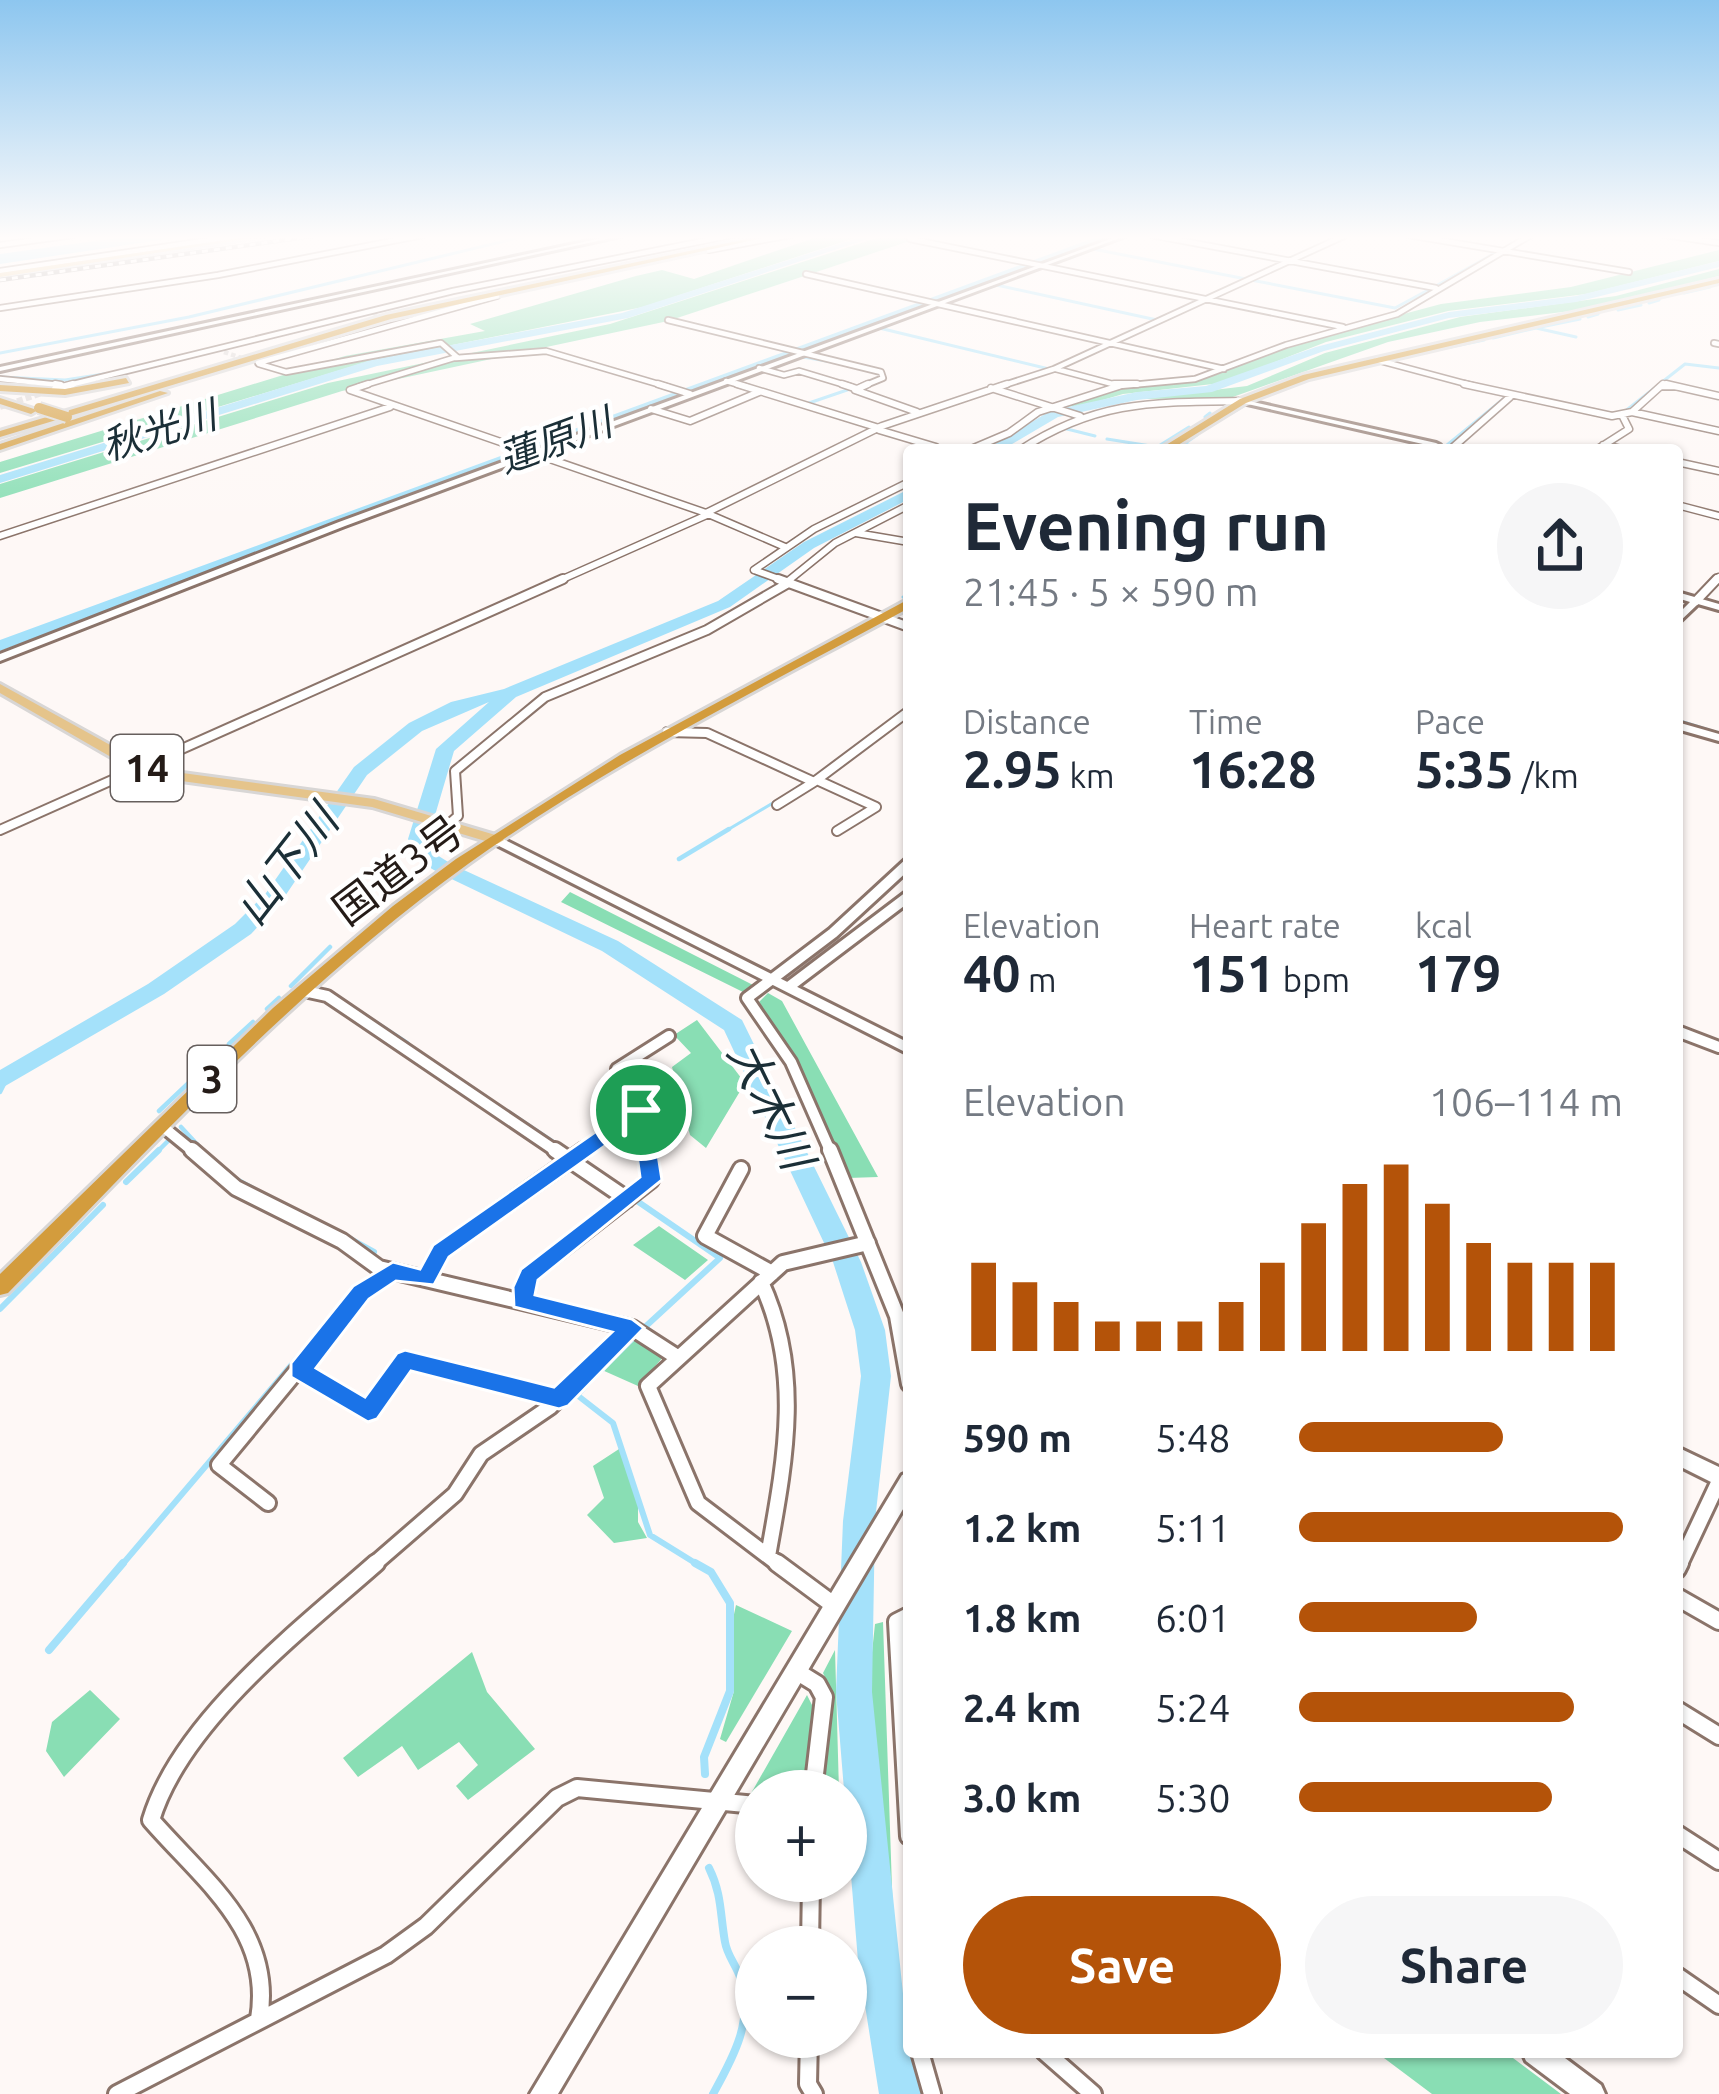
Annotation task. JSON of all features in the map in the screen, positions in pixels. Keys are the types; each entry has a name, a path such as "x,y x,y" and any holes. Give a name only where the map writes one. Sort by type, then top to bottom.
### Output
{"highway":[{"path":"0,431 197,366 320,333"},
{"path":"0,431 346,333"},
{"path":"0,447 68,420 350,333"},
{"path":"1173,444 1243,401 1306,377 1495,333"},
{"path":"0,391 81,390 197,366"},
{"path":"0,391 68,420"},
{"name":"国道3号","path":"0,1287 304,991 461,862 664,731 903,605"}],"main road":[{"name":"14","path":"0,688 143,766 213,785 374,803 434,817 497,840"}],"street":[{"path":"0,369 168,333"},
{"path":"0,391 59,388 293,333"},
{"path":"351,333 255,363 286,372 442,345 456,357"},
{"path":"716,333 884,375 856,389"},
{"path":"0,658 526,451 850,333"},
{"path":"1065,333 1227,369"},
{"path":"0,830 707,513 879,429 1054,369 1132,333"},
{"path":"981,444 1053,408 1120,386 1195,379 1332,333"},
{"path":"684,392 546,351 456,357 350,390 707,513 785,547"},
{"path":"1377,360 1509,396 1622,417 1664,385 1719,396"},
{"path":"758,368 784,375 800,371 920,413"},
{"path":"1054,369 1120,386"},
{"path":"726,381 926,444"},
{"path":"992,388 1080,416"},
{"path":"651,409 690,422 759,392"},
{"path":"1459,444 1509,396"},
{"path":"1031,444 1080,416 1140,400 1243,401 1417,444"},
{"path":"0,536 393,406"},
{"path":"1632,412 1719,431"},
{"path":"1605,444 1629,429 1622,417"},
{"path":"1683,463 1719,471"},
{"path":"903,485 785,547 757,571 903,625"},
{"path":"1683,507 1719,516"},
{"path":"450,823 458,816 455,772 528,709 584,679 707,630 789,581 856,533 903,508"},
{"path":"856,533 903,543"},
{"path":"1683,615 1719,577"},
{"path":"1683,598 1719,607"},
{"path":"777,805 903,716"},
{"path":"1683,727 1719,738"},
{"path":"664,731 706,733 876,807 838,831"},
{"path":"497,840 903,1046"},
{"path":"903,868 832,933 747,998 791,1062 897,1316 903,1350"},
{"path":"790,986 903,901"},
{"path":"304,991 327,996 627,1199"},
{"path":"1683,1032 1719,1047"},
{"path":"522,1301 529,1275 652,1174 638,1089 617,1069 669,1036"},
{"path":"426,1279 441,1251 641,1110"},
{"path":"162,1126 177,1132 219,1178 393,1271 632,1328 677,1357"},
{"path":"741,1168 705,1236 766,1277 774,1305 793,1407 769,1556"},
{"path":"835,1606 698,1503 648,1386 783,1263 864,1244"},
{"path":"268,1502 219,1465 361,1293 393,1271"},
{"path":"259,2019 266,1983 261,1955 250,1935 151,1820 156,1792 226,1706 301,1630 454,1494 463,1474 494,1444 559,1399 632,1328"},
{"path":"300,1370 368,1411 405,1360 559,1399"},
{"path":"1683,1458 1719,1479 1683,1556"},
{"path":"543,2094 903,1490"},
{"path":"1683,1601 1719,1622"},
{"path":"903,1619 897,1622 903,1729"},
{"path":"796,1671 818,1684 824,1697 815,1770"},
{"path":"1683,1714 1719,1736"},
{"path":"117,2094 412,1936 557,1798 577,1788 735,1804"},
{"path":"1683,1838 1719,1861"},
{"path":"1683,1980 1719,2005"},
{"path":"809,2058 808,2084 814,2094"},
{"path":"922,2058 932,2094"},
{"path":"1052,2058 1093,2094"},
{"path":"1543,2058 1592,2094"}],"green space":[{"path":"475,333 514,333 367,362 0,473 0,462 345,356"},
{"path":"568,333 613,333 342,391 0,498 0,484 328,383"},
{"path":"1334,333 1363,333 1222,383 1123,394 1079,407 1047,405 1110,386 1216,375 1288,345"},
{"path":"1401,333 1431,333 1388,342 1230,398 1139,399 1247,386 1325,353"},
{"path":"570,892 753,985 752,989 743,992 561,902"},
{"path":"768,993 782,1001 878,1177 848,1178 798,1063 759,1002"},
{"path":"697,1020 745,1083 706,1148 690,1135 672,1067 691,1053 674,1035"},
{"path":"659,1226 708,1260 685,1280 633,1245"},
{"path":"636,1339 664,1356 638,1386 602,1370"},
{"path":"619,1449 638,1499 638,1522 647,1538 614,1543 587,1515 604,1498 593,1466"},
{"path":"736,1605 792,1631 726,1742 720,1739 734,1691 728,1642"},
{"path":"883,1622 894,1947 869,1681 875,1624"},
{"path":"835,1650 838,1770 825,1770 832,1692 823,1673"},
{"path":"472,1652 487,1692 535,1749 468,1800 456,1786 478,1765 459,1742 418,1770 402,1746 358,1777 343,1758"},
{"path":"90,1690 120,1719 64,1777 46,1751 52,1722"},
{"path":"807,1695 813,1707 808,1770 764,1770"},
{"path":"1384,2058 1513,2058 1561,2094 1432,2094"}],"waterway":[{"path":"0,353 106,333"},
{"name":"秋光川","path":"0,479 375,363 535,333"},
{"name":"蓮原川","path":"0,646 846,333"},
{"path":"899,333 1049,369"},
{"name":"大木川","path":"1002,444 1054,414 1137,396 1208,389 1382,333"},
{"path":"1493,338 1516,333"},
{"path":"1557,333 1576,337"},
{"path":"1436,350 1484,340"},
{"path":"1395,359 1426,352"},
{"path":"797,356 832,362"},
{"path":"1624,412 1685,364 1719,368"},
{"path":"0,377 65,380 104,374"},
{"path":"809,403 850,389"},
{"path":"1448,444 1507,396"},
{"path":"1230,414 1247,404"},
{"path":"1205,417 1210,413"},
{"path":"1162,444 1189,427"},
{"path":"1063,428 1095,436"},
{"path":"1184,444 1197,435"},
{"path":"1107,439 1138,444"},
{"name":"大木川","path":"900,2094 878,1961 854,1692 859,1521 876,1376 870,1330 847,1262 734,1025 610,946 429,859 418,839 445,749 510,693 724,604 809,545 903,496"},
{"name":"山下川","path":"0,1081 156,989 243,929 286,880 346,788 395,740 458,706 501,694"},
{"path":"877,731 901,713"},
{"path":"1683,722 1719,733"},
{"path":"724,832 803,785"},
{"path":"724,832 729,829"},
{"path":"679,859 724,832"},
{"path":"291,986 330,947"},
{"path":"326,990 407,1043"},
{"path":"267,1009 279,998"},
{"path":"229,1044 253,1022"},
{"path":"206,1066 214,1059"},
{"path":"0,1092 8,1076"},
{"path":"159,1111 196,1076"},
{"path":"507,1111 558,1145"},
{"path":"181,1127 205,1153"},
{"path":"159,1150 171,1138"},
{"path":"126,1182 159,1150"},
{"path":"156,1153 159,1150"},
{"path":"202,1150 205,1153"},
{"path":"205,1153 209,1157"},
{"path":"231,1177 253,1189"},
{"path":"637,1201 720,1258 645,1327"},
{"path":"0,1309 103,1205"},
{"path":"332,1229 374,1252"},
{"path":"121,1566 355,1290 375,1275"},
{"path":"602,1369 632,1339"},
{"path":"594,1376 577,1395 613,1423 650,1535 697,1564"},
{"path":"49,1650 123,1563"},
{"path":"697,1564 711,1572 730,1603 730,1691 704,1757 705,1774"},
{"path":"709,1868 745,2008 734,2052 713,2094"}],"tunnel":[{"path":"224,352 253,362"},
{"path":"0,407 54,389"}],"route":[{"path":"641,1110 651,1180 529,1275 524,1287 522,1301 632,1328 559,1399 405,1360 368,1411 300,1370 361,1293 393,1271 426,1279 441,1251 641,1110"}]}
